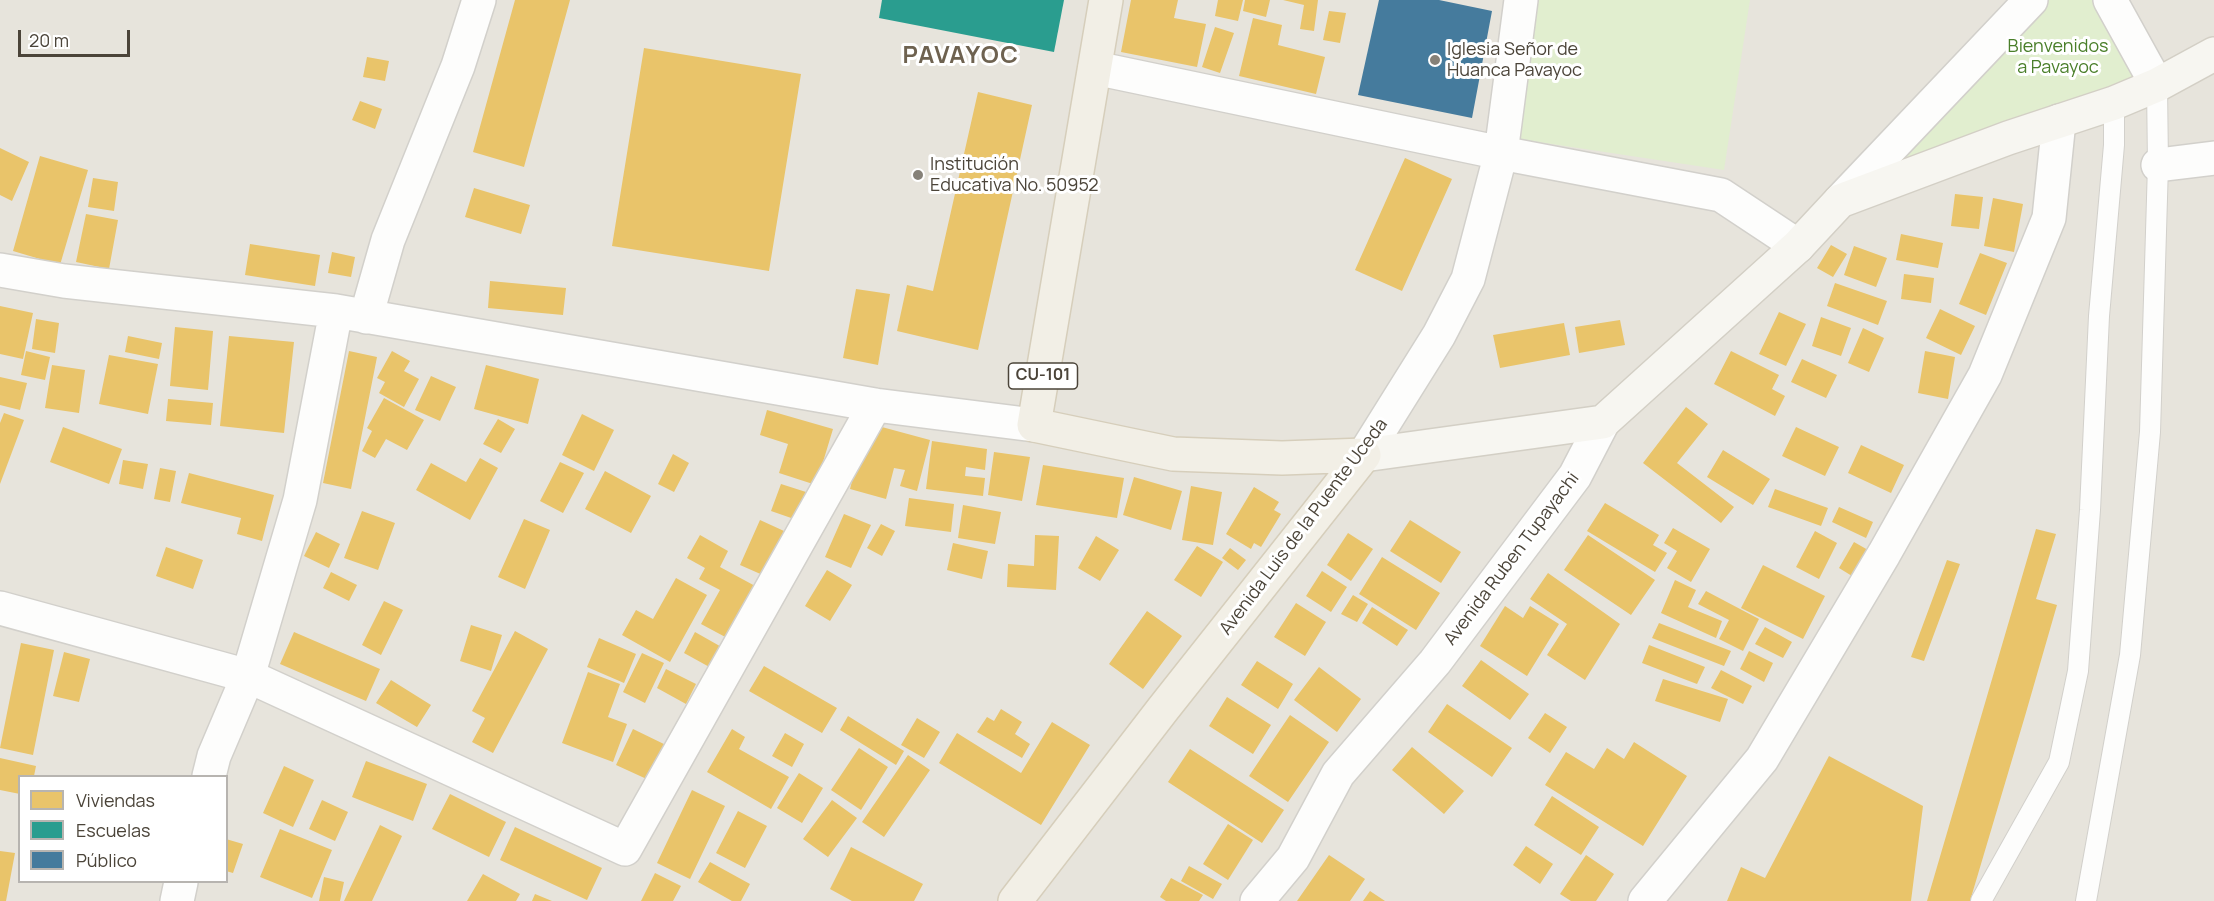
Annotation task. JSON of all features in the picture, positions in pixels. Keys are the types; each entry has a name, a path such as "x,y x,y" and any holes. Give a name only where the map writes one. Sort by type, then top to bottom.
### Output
{"main road":[{"name":"CU-101","path":"1034,425 1106,0"},
{"path":"1034,425 1173,454 1282,458 1364,455"},
{"name":"Avenida Luis de la Puente Uceda","path":"1015,901 1364,455"}],"street":[{"path":"209,775 214,756 248,676 300,500 351,314 388,240 458,66 479,0"},
{"name":"Avenida Luis de la Puente Uceda","path":"1364,455 1439,335 1468,279 1501,153 1521,0"},
{"path":"1840,201 2031,0"},
{"path":"2110,0 2157,85"},
{"path":"1840,201 2114,103 2157,85 2206,59"},
{"path":"1095,68 1501,153 1721,195 1798,246"},
{"path":"1645,901 1762,759 1884,554 1985,375 2049,218 2059,121"},
{"path":"2158,165 2214,158"},
{"name":"Avenida Ruben Tupayachi","path":"1257,901 1293,858 1338,774 1442,653 1575,476 1603,422 1798,246 1840,201"},
{"path":"0,270 64,281 351,314 875,405 1034,425"},
{"path":"0,608 248,676 625,849 875,405"},
{"path":"1364,455 1603,422"},
{"path":"177,901 181,883"}],"lane":[{"path":"2086,901 2130,655 2150,432 2158,165 2157,85"},
{"path":"1981,901 2059,762 2078,671 2090,510 2099,316 2114,145 2114,103"}],"shaded area":[{"path":"0,0 2214,0 2214,901 0,901"}],"green space":[{"path":"1537,0 1750,0 1724,170 1512,138"},
{"name":"Bienvenidos a Pavayoc","path":"2035,0 2108,0 2151,82 1854,192"}],"building: Viviendas":[{"path":"515,0 570,0 524,167 473,152"},
{"path":"1131,0 1178,0 1174,18 1206,24 1197,67 1121,52"},
{"path":"1218,0 1243,0 1238,21 1215,16"},
{"path":"1245,0 1270,0 1266,17 1243,11"},
{"path":"1283,0 1318,0 1314,31 1300,29 1304,5"},
{"path":"1329,11 1346,13 1340,43 1323,40"},
{"path":"1253,18 1282,25 1278,45 1325,57 1316,94 1239,76"},
{"path":"1215,27 1234,33 1220,73 1202,67"},
{"path":"644,48 801,74 769,271 612,246"},
{"path":"367,57 389,61 385,81 363,77"},
{"path":"978,92 1032,105 978,350 897,331 907,285 933,291"},
{"path":"360,101 382,109 375,129 352,120"},
{"path":"0,148 29,162 12,201 0,195"},
{"path":"40,156 88,170 60,265 13,251"},
{"path":"1405,158 1452,179 1402,291 1355,270"},
{"path":"93,178 118,182 114,211 88,207"},
{"path":"474,188 530,205 521,234 465,217"},
{"path":"1955,194 1983,197 1979,229 1951,226"},
{"path":"1993,198 2023,204 2014,252 1984,246"},
{"path":"86,214 118,220 109,269 76,262"},
{"path":"1901,234 1943,243 1938,268 1896,260"},
{"path":"250,244 320,255 315,286 245,275"},
{"path":"1831,245 1847,254 1833,277 1817,268"},
{"path":"1854,246 1887,258 1876,287 1844,275"},
{"path":"332,252 355,257 351,277 328,273"},
{"path":"1980,253 2007,263 1986,315 1959,304"},
{"path":"1904,274 1934,278 1931,303 1901,299"},
{"path":"490,281 566,288 563,315 488,308"},
{"path":"1835,283 1887,301 1878,325 1827,306"},
{"path":"856,289 890,294 878,365 843,358"},
{"path":"0,306 33,313 23,359 0,354"},
{"path":"1940,309 1975,326 1961,355 1926,338"},
{"path":"1779,312 1806,324 1786,366 1759,354"},
{"path":"1821,317 1851,328 1841,356 1812,346"},
{"path":"36,319 59,323 55,353 32,349"},
{"path":"1620,320 1625,345 1579,353 1575,327"},
{"path":"1564,323 1570,355 1500,368 1493,335"},
{"path":"175,327 213,331 208,390 170,386"},
{"path":"1863,328 1884,338 1869,372 1848,363"},
{"path":"128,336 162,343 159,359 125,352"},
{"path":"229,336 294,342 284,433 220,426"},
{"path":"26,351 50,357 45,380 21,375"},
{"path":"349,351 377,357 351,489 323,483"},
{"path":"392,351 410,361 404,371 419,379 404,407 379,393 385,382 377,378"},
{"path":"1731,351 1779,375 1772,389 1785,396 1775,416 1714,384"},
{"path":"1925,351 1955,357 1948,399 1918,393"},
{"path":"109,355 158,364 148,414 99,404"},
{"path":"1802,359 1837,375 1826,398 1791,382"},
{"path":"52,365 85,370 79,413 45,408"},
{"path":"486,365 539,379 528,424 474,409"},
{"path":"431,376 456,387 440,421 415,410"},
{"path":"0,377 27,383 20,410 0,405"},
{"path":"384,398 424,420 407,450 386,439 375,458 362,451 372,431 367,428"},
{"path":"168,399 213,403 211,425 166,421"},
{"path":"1686,407 1708,424 1677,463 1734,507 1721,523 1643,463"},
{"path":"767,410 833,429 816,485 779,473 788,444 760,435"},
{"path":"4,413 24,420 0,484 0,423"},
{"path":"582,414 614,430 594,471 562,455"},
{"path":"498,419 515,429 501,453 483,444"},
{"path":"867,423 930,440 917,491 900,486 905,470 894,468 886,499 850,489"},
{"path":"63,427 122,449 109,484 50,462"},
{"path":"1796,427 1839,447 1825,476 1782,456"},
{"path":"932,441 987,449 985,470 966,467 965,476 985,478 983,496 926,489"},
{"path":"1861,445 1904,465 1891,493 1848,473"},
{"path":"1723,450 1770,479 1753,505 1707,477"},
{"path":"994,452 1030,457 1022,501 988,495"},
{"path":"673,454 689,463 674,492 658,484"},
{"path":"480,458 498,468 470,520 416,490 431,463 466,482"},
{"path":"123,460 148,464 143,489 119,484"},
{"path":"560,462 584,473 563,513 540,501"},
{"path":"1043,465 1124,478 1117,518 1036,505"},
{"path":"160,468 176,471 170,502 154,499"},
{"path":"605,471 651,496 631,533 585,509"},
{"path":"189,473 274,495 262,541 237,534 241,518 181,503"},
{"path":"1134,477 1182,491 1171,530 1123,515"},
{"path":"781,484 806,492 797,520 771,511"},
{"path":"1191,486 1222,492 1213,545 1182,540"},
{"path":"1254,487 1279,502 1274,510 1281,514 1261,547 1254,543 1251,549 1226,534"},
{"path":"1775,489 1828,508 1821,526 1768,507"},
{"path":"909,498 954,504 951,532 905,526"},
{"path":"1605,503 1659,535 1653,545 1667,553 1655,572 1587,531"},
{"path":"963,505 1001,512 995,544 958,538"},
{"path":"1839,507 1873,522 1866,538 1832,522"},
{"path":"362,511 395,523 378,570 344,558"},
{"path":"844,514 871,525 851,568 825,557"},
{"path":"524,519 550,530 525,589 498,577"},
{"path":"760,520 784,531 765,576 740,565"},
{"path":"1410,520 1461,552 1441,583 1390,551"},
{"path":"881,524 895,531 882,556 867,548"},
{"path":"1673,528 1710,549 1691,582 1667,568 1677,551 1664,543"},
{"path":"2036,529 2056,534 2036,599 2057,605 2025,716 1970,901 1927,901"},
{"path":"1815,531 1837,543 1819,579 1796,567"},
{"path":"316,532 340,544 329,568 304,556"},
{"path":"1348,533 1373,549 1351,581 1327,565"},
{"path":"700,535 728,551 720,567 757,587 729,639 701,624 720,590 699,579 705,568 687,558"},
{"path":"1035,535 1059,536 1056,590 1007,587 1008,564 1034,566"},
{"path":"1588,535 1655,580 1631,615 1564,570"},
{"path":"1096,536 1119,550 1100,581 1078,568"},
{"path":"1854,542 1868,550 1852,576 1839,568"},
{"path":"953,543 988,551 982,579 947,570"},
{"path":"1197,546 1223,562 1201,597 1174,580"},
{"path":"166,547 203,560 193,589 156,576"},
{"path":"1230,548 1246,560 1238,570 1222,558"},
{"path":"1382,557 1440,593 1416,630 1359,594"},
{"path":"1947,560 1960,564 1924,661 1911,657"},
{"path":"1763,565 1825,596 1803,639 1741,608"},
{"path":"827,570 852,585 830,621 805,606"},
{"path":"1322,571 1347,587 1331,612 1306,596"},
{"path":"331,572 357,585 349,601 323,588"},
{"path":"1548,573 1620,624 1585,680 1547,655 1567,624 1530,599"},
{"path":"676,578 707,595 670,662 622,635 636,610 653,619"},
{"path":"1675,580 1696,590 1688,607 1722,621 1716,638 1661,613"},
{"path":"1706,591 1759,619 1743,651 1719,639 1729,620 1698,604"},
{"path":"1353,595 1368,604 1357,622 1341,614"},
{"path":"384,601 403,610 381,655 362,645"},
{"path":"1296,603 1326,622 1305,656 1274,637"},
{"path":"1505,606 1523,618 1530,606 1559,624 1527,676 1480,646"},
{"path":"1372,607 1408,630 1397,646 1362,623"},
{"path":"1147,611 1182,636 1143,689 1109,664"},
{"path":"1659,623 1731,651 1724,666 1652,638"},
{"path":"471,625 502,635 491,671 460,661"},
{"path":"1765,627 1792,642 1783,658 1755,644"},
{"path":"515,631 548,649 493,753 472,742 485,718 472,711"},
{"path":"294,632 380,669 366,701 280,664"},
{"path":"695,632 725,649 713,669 684,653"},
{"path":"599,638 636,654 624,683 587,667"},
{"path":"21,643 54,650 33,755 0,748"},
{"path":"1649,645 1705,667 1697,684 1642,663"},
{"path":"1749,651 1773,663 1764,682 1740,669"},
{"path":"64,652 90,659 79,702 53,696"},
{"path":"642,653 664,663 645,703 623,692"},
{"path":"1481,660 1529,694 1510,720 1462,686"},
{"path":"1257,661 1293,684 1278,709 1241,685"},
{"path":"764,666 837,708 822,733 749,691"},
{"path":"1319,667 1361,699 1337,732 1294,700"},
{"path":"666,669 696,684 686,704 657,688"},
{"path":"1721,670 1752,686 1743,704 1711,688"},
{"path":"588,672 620,684 608,717 627,724 613,762 562,743"},
{"path":"1663,679 1728,699 1720,722 1655,701"},
{"path":"391,680 431,705 417,727 376,703"},
{"path":"1227,697 1271,725 1253,754 1209,726"},
{"path":"1447,704 1512,748 1492,777 1428,732"},
{"path":"1001,709 1022,722 1015,734 1030,744 1022,758 977,732 987,717 994,721"},
{"path":"1545,713 1567,727 1550,753 1528,738"},
{"path":"1290,715 1329,742 1288,802 1249,776"},
{"path":"848,716 904,751 896,765 840,730"},
{"path":"917,718 940,732 924,758 901,745"},
{"path":"1052,722 1090,745 1041,825 939,763 957,733 1021,773"},
{"path":"633,729 668,746 651,781 616,765"},
{"path":"732,729 745,737 739,749 789,777 771,809 707,772"},
{"path":"785,733 804,744 792,767 772,756"},
{"path":"1634,742 1687,776 1643,846 1545,785 1566,752 1594,769 1607,748 1624,759"},
{"path":"1412,747 1464,791 1444,814 1392,770"},
{"path":"859,748 888,767 861,810 831,790"},
{"path":"1190,749 1284,810 1262,843 1168,782"},
{"path":"908,755 930,770 884,837 862,822"},
{"path":"1829,756 1923,806 1911,901 1727,901 1741,867 1765,878"},
{"path":"0,758 36,766 34,775 18,775 18,794 0,790"},
{"path":"366,761 427,784 413,821 352,797"},
{"path":"284,766 314,780 293,827 263,813"},
{"path":"799,773 823,788 802,823 777,808"},
{"path":"692,790 725,806 690,879 657,863"},
{"path":"450,794 506,822 489,857 432,829"},
{"path":"1552,796 1599,827 1581,855 1534,825"},
{"path":"322,800 348,812 335,841 309,829"},
{"path":"832,800 857,818 828,857 803,839"},
{"path":"738,811 767,826 745,868 716,853"},
{"path":"1228,824 1253,840 1228,880 1203,864"},
{"path":"380,825 402,836 372,901 344,901"},
{"path":"515,827 602,868 587,900 500,860"},
{"path":"280,829 332,850 312,898 260,877"},
{"path":"228,840 243,844 233,873 228,872"},
{"path":"1526,846 1553,864 1540,884 1513,865"},
{"path":"851,847 923,884 914,901 852,901 830,889"},
{"path":"0,851 15,853 6,901 0,901"},
{"path":"1329,855 1365,879 1350,901 1297,901"},
{"path":"1586,855 1614,874 1596,901 1571,901 1560,894"},
{"path":"710,862 750,884 741,901 732,901 698,882"},
{"path":"1189,866 1222,884 1213,899 1181,881"},
{"path":"655,873 681,886 673,901 641,901"},
{"path":"483,874 520,894 516,901 467,901"},
{"path":"324,877 344,882 340,901 319,901"},
{"path":"1171,878 1203,895 1199,901 1166,901 1160,897"},
{"path":"1370,891 1385,901 1363,901"},
{"path":"535,894 552,901 532,901"}],"building: Escuelas":[{"path":"882,0 1064,0 1054,52 879,18"}],"building: Público":[{"path":"1379,0 1439,0 1492,11 1472,118 1358,95"}],"place":[{"name":"Iglesia Señor de Huanca Pavayoc","path":"1435,60"},
{"name":"Institución Educativa No. 50952","path":"918,175"}],"district":[{"name":"PAVAYOC","path":"961,56"}]}
